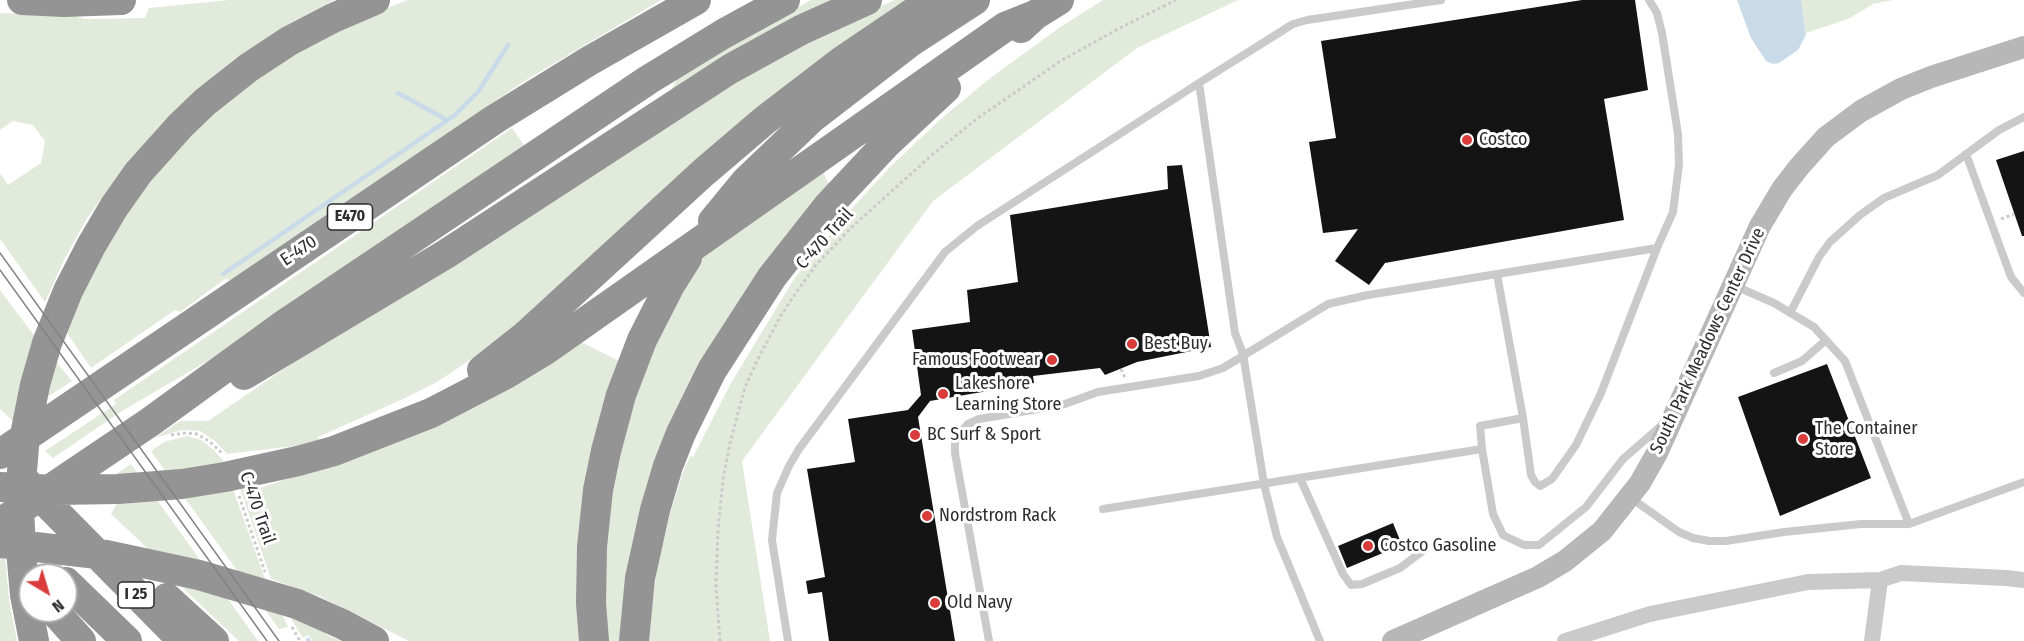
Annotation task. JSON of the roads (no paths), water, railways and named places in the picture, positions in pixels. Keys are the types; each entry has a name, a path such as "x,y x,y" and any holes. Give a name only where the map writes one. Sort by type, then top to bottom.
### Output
{"highway":[{"path":"22,0 64,2 120,0"},
{"path":"34,641 25,595 21,551 19,507 22,458 38,371 71,284 104,223 130,185 153,155 198,108 232,79 283,45 333,18 375,0"},
{"name":"E-470","path":"0,455 495,119 589,61 696,0"},
{"path":"157,430 285,324 648,80 723,34 785,0"},
{"path":"0,523 157,430 194,402 364,304 466,241 702,86 801,30 867,0"},
{"path":"375,436 461,385 500,356 765,120 842,61 932,0"},
{"path":"594,641 591,562 600,478 617,409 631,367 648,326 670,285 731,197 781,145 824,107 868,73 975,0"},
{"path":"0,487 83,490 152,487 225,477 298,461 375,436 431,413 506,374 562,339 1005,27 1047,8"},
{"path":"634,641 642,566 668,466 696,400 741,323 805,234 870,160 942,92 1047,8"},
{"name":"I 25","path":"0,455 183,641"},
{"name":"I 25","path":"0,516 40,563"},
{"path":"0,543 106,555 199,575 297,604 372,640"},
{"path":"91,547 128,562 214,641"},
{"path":"0,549 26,563"},
{"name":"I 25","path":"78,599 127,641"},
{"path":"65,623 81,641"}],"main road":[{"name":"South Park Meadows Center Drive","path":"1393,641 1539,577 1565,561 1602,531 1640,483 1657,453 1760,226 1782,189 1812,151 1861,111 1901,90 2024,47"}],"street":[{"path":"1565,641 1650,614 1795,584 1881,580 1901,573 2024,580"},
{"path":"1872,641 1881,580"}],"lane":[{"path":"788,641 772,540 777,493 789,466 800,449 945,252 976,226 1198,82 1293,24 1441,0"},
{"path":"1497,274 1531,475 1540,486 1545,485 1552,479 1576,445 1601,393 1673,212 1679,164 1678,134 1662,33 1657,13 1649,0"},
{"path":"1198,82 1235,333 1243,354 1264,484 1276,537 1320,641"},
{"path":"1790,313 1819,257 1830,242 1860,215 1884,198 1938,175 1999,130 2024,117"},
{"path":"1966,154 2011,277 2024,293"},
{"path":"989,641 955,453 956,442 968,424 979,419 1042,410 1098,392 1199,376 1223,368 1328,304 1368,295 1658,248"},
{"path":"1732,284 1814,327 1845,361 1909,524"},
{"path":"1774,373 1802,361 1826,340"},
{"path":"1522,418 1480,426 1493,514 1503,535 1524,545 1539,544 1586,507 1623,459 1674,414"},
{"path":"1103,509 1482,449"},
{"path":"1300,478 1343,574 1351,585 1362,584 1400,567 1424,550"},
{"path":"1630,497 1679,532 1693,538 1726,541 1861,524 1909,524 2024,482"}],"water":[{"path":"1737,0 1801,0 1806,35 1798,50 1779,63 1773,64 1766,61 1751,38"}],"waterway":[{"path":"223,274 455,115 478,92 508,45"},
{"path":"398,93 447,120"}],"tram line":[{"path":"0,253 279,641"},
{"path":"0,270 267,641"}],"place":[{"name":"Costco","path":"1467,140"},
{"name":"Best Buy","path":"1132,344"},
{"name":"Famous Footwear","path":"1052,360"},
{"name":"Lakeshore Learning Store","path":"943,394"},
{"name":"BC Surf & Sport","path":"915,435"},
{"name":"The Container Store","path":"1803,439"},
{"name":"Nordstrom Rack","path":"927,516"},
{"name":"Costco Gasoline","path":"1368,546"},
{"name":"Old Navy","path":"935,603"}]}
